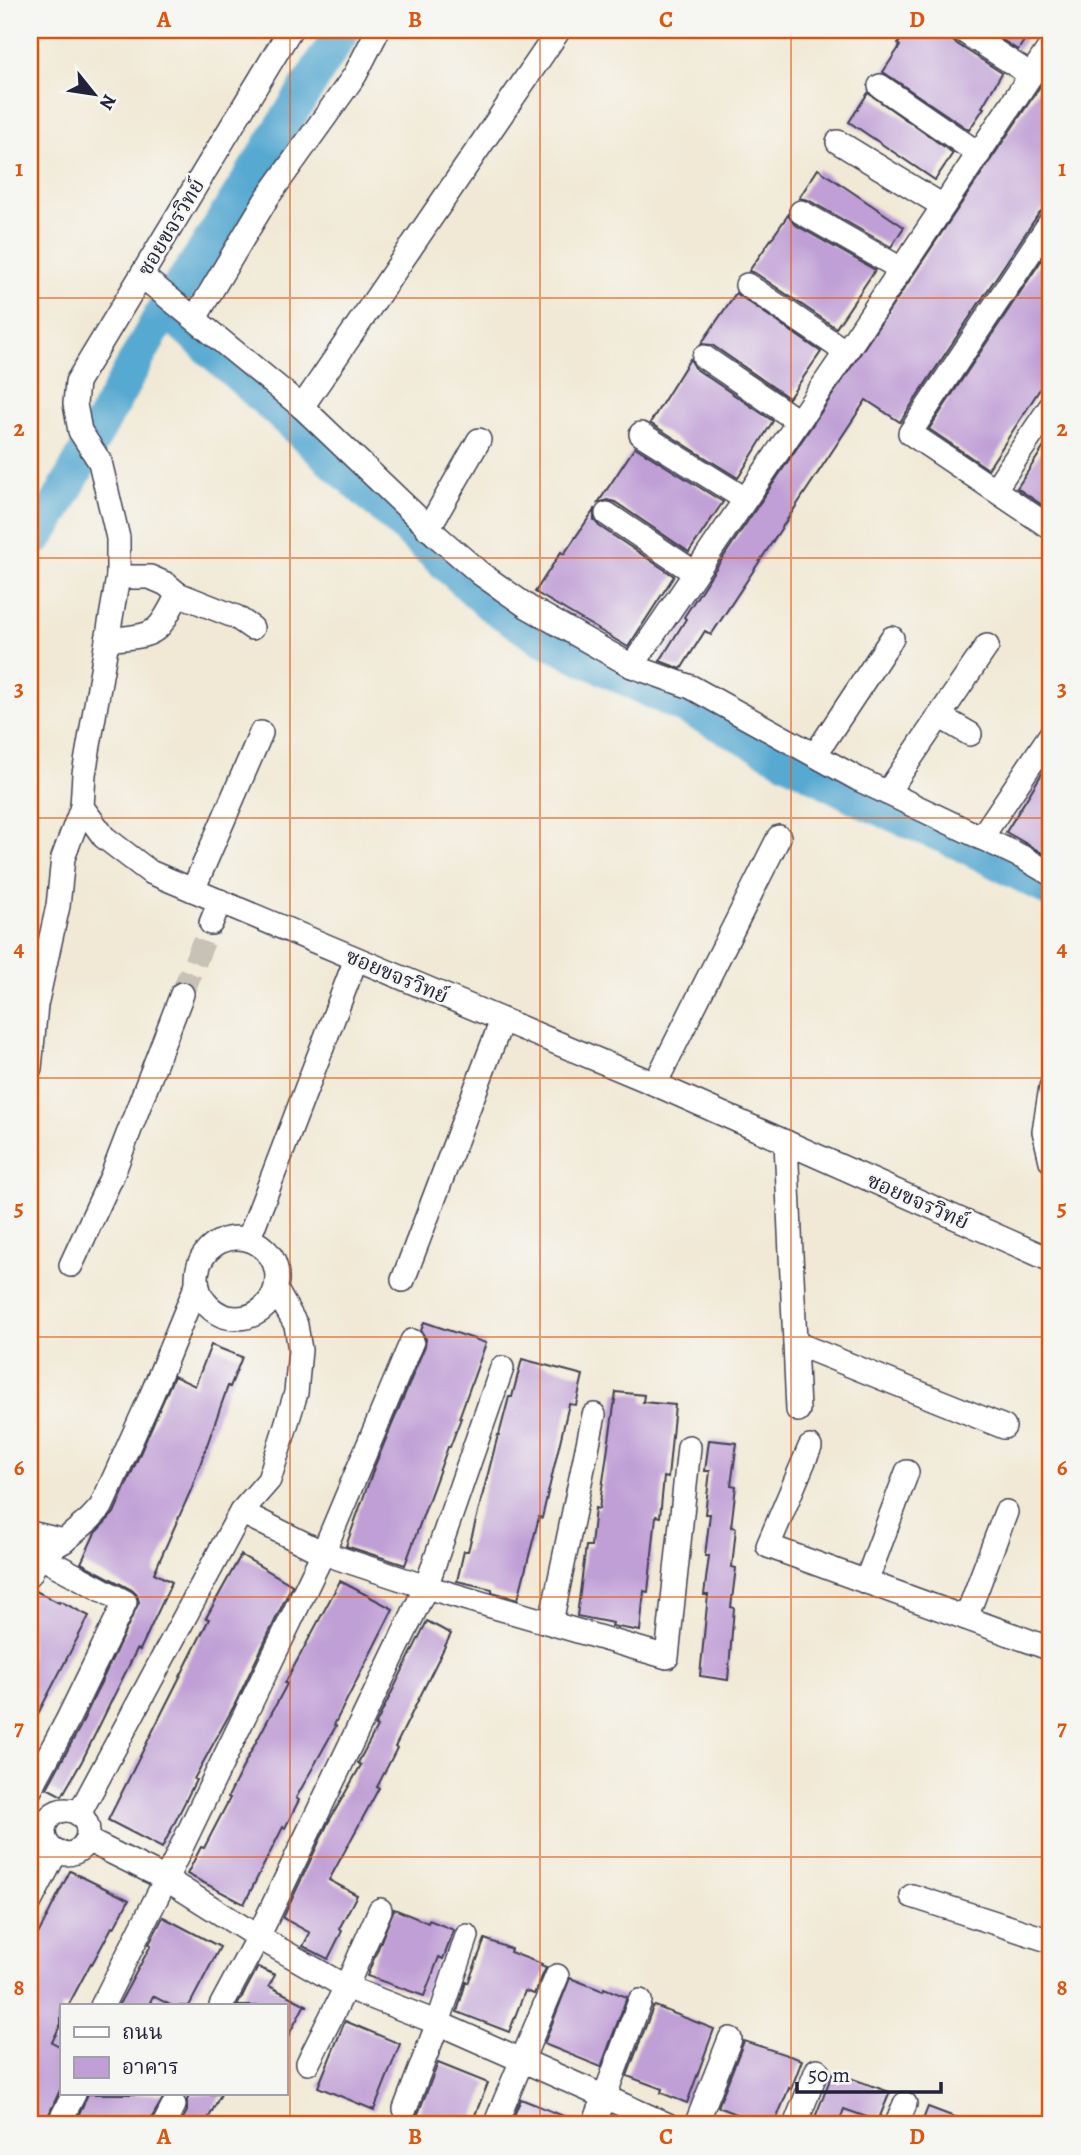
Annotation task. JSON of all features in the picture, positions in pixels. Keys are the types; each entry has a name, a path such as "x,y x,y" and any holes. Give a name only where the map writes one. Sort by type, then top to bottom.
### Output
{"street":[{"name":"ซอยขจรวิทย์","path":"118,576 118,538 100,463 80,431 75,404 78,382 148,281 290,30"},
{"path":"195,318 267,198 355,75 378,30"},
{"path":"302,407 559,30"},
{"path":"962,30 1031,75"},
{"path":"632,666 1051,45"},
{"path":"880,86 979,154"},
{"path":"838,142 943,206"},
{"path":"801,212 901,269"},
{"path":"1051,221 910,433 1051,528"},
{"path":"148,281 302,407 428,528 481,574 528,607 632,666 691,687 887,793 1051,874"},
{"path":"747,285 846,352"},
{"path":"704,357 798,421"},
{"path":"995,489 1051,406"},
{"path":"642,434 745,499"},
{"path":"428,528 480,440"},
{"path":"607,514 695,573"},
{"path":"30,1068 36,1005 53,929 63,858 82,807 84,774 118,576 150,577 166,584 177,594 236,617 252,628"},
{"path":"107,640 151,634 159,627 177,594"},
{"path":"815,755 892,638"},
{"path":"887,793 987,646"},
{"path":"939,716 970,734"},
{"path":"193,890 261,733"},
{"path":"981,838 1051,734"},
{"name":"ซอยขจรวิทย์","path":"82,807 104,837 150,872 655,1084 1051,1261"},
{"path":"655,1084 779,837"},
{"path":"211,923 220,901"},
{"path":"249,1238 356,958"},
{"path":"71,1265 112,1176 182,994"},
{"path":"403,1280 502,1020"},
{"path":"1051,1087 1044,1131 1051,1161"},
{"path":"786,1142 798,1410"},
{"path":"236,1237 249,1238 261,1244 270,1253 278,1277 270,1302 261,1311 248,1317 221,1315 210,1308 201,1298 197,1284 197,1270 202,1257 211,1246 223,1239 236,1237"},
{"path":"30,1790 125,1602 35,1565 96,1514 107,1496 197,1284"},
{"path":"79,1814 242,1512 269,1479 288,1424 298,1382 300,1350 296,1325 276,1290"},
{"path":"103,2004 323,1553 412,1341"},
{"path":"795,1343 1004,1427"},
{"path":"222,2004 258,1937 426,1587 502,1368"},
{"path":"551,1622 594,1415"},
{"path":"242,1512 323,1553 426,1587 667,1657 689,1447"},
{"path":"810,1447 768,1546 1051,1649"},
{"path":"866,1582 907,1472"},
{"path":"966,1618 1006,1512"},
{"path":"30,1533 64,1541"},
{"path":"64,1810 79,1814 87,1825 87,1840 77,1851 70,1854 56,1852 50,1848 44,1835 47,1821 57,1812 64,1810"},
{"path":"87,1840 166,1879 258,1937 346,1987 438,2023 668,2125"},
{"path":"30,1902 56,1852"},
{"path":"912,1896 1051,1941"},
{"path":"308,2063 380,1910"},
{"path":"405,2109 467,1936"},
{"path":"495,2125 557,1976"},
{"path":"594,2125 640,2001"},
{"path":"696,2125 730,2039"},
{"path":"795,2125 817,2070"},
{"path":"58,2125 73,2096"},
{"path":"896,2125 905,2104"}],"building":[{"path":"908,30 948,30 954,42 1002,73 969,130 883,72"},
{"path":"987,30 1031,30 1018,50"},
{"path":"1051,70 1051,207 1039,213 900,422 866,400 711,635 705,631 681,669 660,661 708,580"},
{"path":"868,93 953,153 935,180 849,122"},
{"path":"818,169 904,227 891,247 808,200 799,198"},
{"path":"788,215 794,224 875,270 836,328 749,271"},
{"path":"1051,246 1051,372 988,469 929,429"},
{"path":"736,293 821,352 789,398 712,345 701,344"},
{"path":"690,359 696,369 773,421 738,478 650,423"},
{"path":"1051,436 1051,511 1017,488"},
{"path":"635,447 723,502 689,552 615,502 607,500 598,503"},
{"path":"594,510 594,520 599,526 674,576 628,647 535,592 561,552 564,554"},
{"path":"1051,759 1051,858 1006,832"},
{"path":"424,1322 486,1343 461,1418 405,1565 346,1546 375,1465 425,1346 426,1339 421,1331"},
{"path":"211,1345 242,1357 230,1387 228,1386 191,1490 154,1573 172,1582 140,1650 137,1649 62,1796 47,1788 80,1727 139,1602 132,1590 81,1563 95,1533 114,1513 174,1376 195,1386"},
{"path":"522,1359 583,1375 576,1405 569,1404 542,1518 539,1517 518,1599 492,1592 492,1589 457,1581 464,1551 468,1551 498,1435"},
{"path":"616,1392 644,1395 643,1402 675,1405 668,1478 664,1477 660,1517 656,1516 648,1592 644,1591 640,1631 577,1616 586,1546 591,1546 595,1508 599,1509"},
{"path":"709,1440 737,1443 731,1485 736,1486 731,1527 736,1528 732,1567 736,1568 731,1607 734,1608 728,1680 700,1676 708,1595 704,1595 709,1556 705,1556 710,1514 705,1514 710,1471 705,1471"},
{"path":"241,1555 292,1585 162,1848 108,1820 209,1619 206,1618"},
{"path":"340,1581 393,1609 334,1725 336,1726 296,1798 299,1800 285,1828 283,1827 244,1904 187,1874 201,1847 204,1848 287,1684 285,1683"},
{"path":"30,1588 89,1616 30,1729"},
{"path":"427,1621 451,1634 395,1747 397,1748 377,1787 379,1788 329,1880 357,1895 339,1929 342,1931 328,1959 303,1946 310,1933 283,1918 328,1823 361,1765 358,1763"},
{"path":"70,1871 129,1900 69,2004 60,2004 60,2026 52,2042 60,2046 60,2090 44,2125 30,2125 30,1950"},
{"path":"394,1909 454,1930 443,1959 439,1957 424,1996 367,1976"},
{"path":"163,1917 220,1947 190,2004 168,2004 153,1996 150,2002 154,2004 119,2004 151,1945 149,1944"},
{"path":"485,1939 511,1949 510,1952 546,1968 534,1994 525,1991 509,2032 457,2012 466,1982 468,1983"},
{"path":"258,1967 275,1975 269,1986 308,2006 304,2006 287,2038 287,2004 238,2004"},
{"path":"570,1978 627,1997 601,2067 544,2044"},
{"path":"655,2006 714,2029 687,2103 661,2093 662,2089 627,2076"},
{"path":"345,2021 400,2044 374,2110 318,2087"},
{"path":"744,2041 802,2060 774,2125 755,2125 746,2122 747,2118 718,2107"},
{"path":"438,2063 488,2083 471,2125 407,2125 418,2114"},
{"path":"833,2072 890,2092 878,2121 844,2109 838,2125 812,2125"},
{"path":"87,2096 164,2096 150,2125 74,2125"},
{"path":"189,2096 220,2096 205,2125 180,2125 187,2111"},
{"path":"521,2099 581,2123 510,2125"},
{"path":"928,2107 973,2124 973,2125 921,2125"}],"waterway":[{"path":"30,541 36,538 49,519 165,308 201,256 343,30"},
{"path":"165,308 491,605 538,636 722,725 870,804 962,844 1051,891"}],"tunnel":[{"path":"182,994 211,923"}]}
